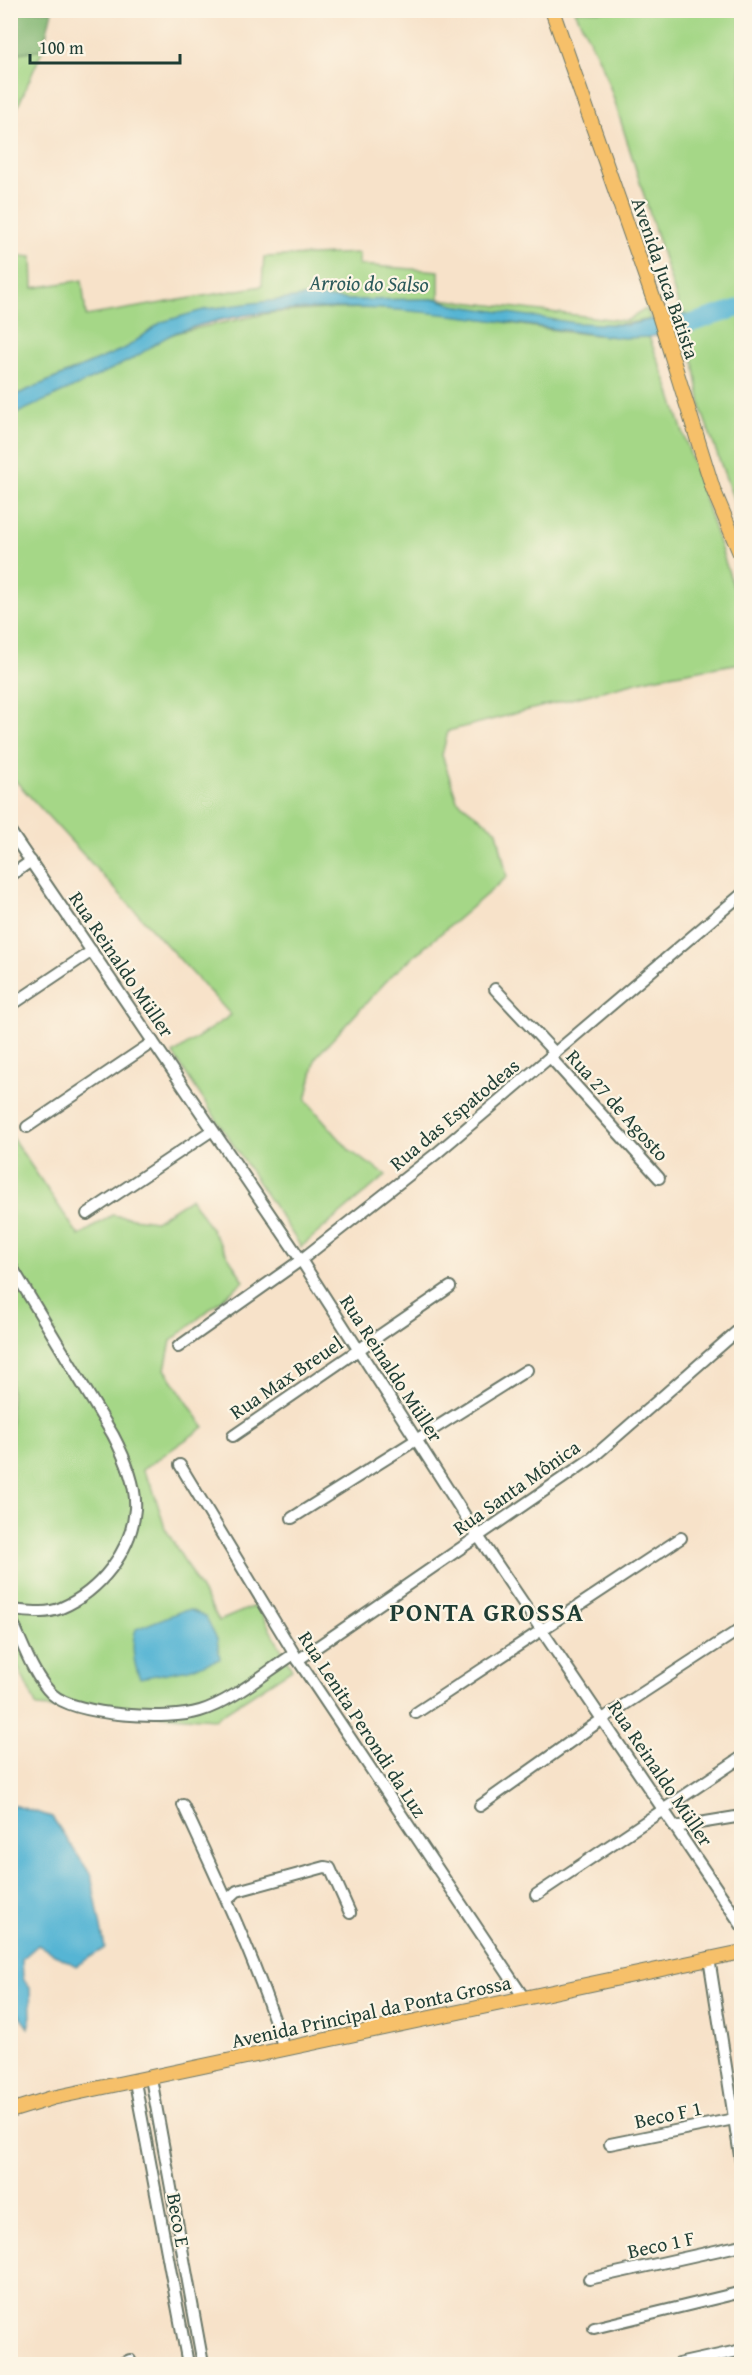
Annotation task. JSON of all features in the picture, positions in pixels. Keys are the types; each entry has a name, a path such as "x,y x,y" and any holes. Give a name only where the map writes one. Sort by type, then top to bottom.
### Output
{"main road":[{"name":"Avenida Juca Batista","path":"552,10 658,312 713,489 741,558"},
{"name":"Avenida Principal da Ponta Grossa","path":"10,2111 52,2098 741,1952"}],"street":[{"name":"Rua Reinaldo Müller","path":"10,831 300,1260 478,1536 604,1718 741,1926"},
{"path":"10,876 31,861"},
{"name":"Rua das Espatodeas","path":"178,1347 300,1260 436,1153 741,894"},
{"path":"10,1006 92,951"},
{"name":"Rua 27 de Agosto","path":"495,989 659,1178"},
{"path":"27,1127 153,1042"},
{"path":"87,1214 211,1131"},
{"path":"10,1264 113,1435 123,1455 135,1507 132,1527 124,1550 97,1583 60,1609 42,1613 10,1610"},
{"name":"Rua Max Breuel","path":"233,1436 450,1287"},
{"name":"Rua Santa Mônica","path":"10,1617 41,1680 53,1695 77,1708 108,1713 198,1712 216,1705 296,1657 592,1458 741,1327"},
{"path":"292,1518 527,1370"},
{"name":"Rua Lenita Perondi da Luz","path":"180,1465 296,1657 524,1998"},
{"path":"416,1713 681,1538"},
{"path":"480,1806 604,1718 741,1628"},
{"path":"536,1895 741,1757"},
{"path":"183,1805 273,2012 284,2049"},
{"path":"675,1827 741,1816"},
{"path":"226,1900 237,1892 325,1867 335,1874 350,1913"},
{"path":"709,1958 741,2169"},
{"path":"151,2078 203,2364"},
{"name":"Beco E","path":"135,2082 188,2364"},
{"name":"Beco F 1","path":"610,2144 734,2119"},
{"name":"Beco 1 F","path":"589,2279 741,2245"},
{"path":"594,2328 741,2292"},
{"path":"678,2364 741,2350"}],"green space":[{"path":"11,10 52,11 43,49 11,54"},
{"path":"575,11 741,11 741,520 702,412 694,363 680,331 697,327 701,316 683,314 679,307 612,93 602,65"},
{"path":"43,49 11,122 11,54"},
{"path":"359,253 359,265 439,271 439,299 626,321 646,309 651,319 602,325 577,324 453,305 438,299 350,300 309,296 162,322 126,348 11,397 10,255 32,257 33,288 82,280 86,316 262,286 264,257"},
{"path":"328,309 411,309 559,331 619,337 649,337 666,380 737,598 741,617 741,663 652,678 448,731 442,755 457,800 497,831 507,877 392,975 316,1057 306,1100 350,1151 386,1175 301,1247 173,1054 231,1015 11,776 11,416 132,358 157,340 179,332 270,313"},
{"path":"11,1136 79,1236 112,1215 155,1221 191,1198 244,1281 171,1341 165,1369 204,1427 142,1470 152,1486 165,1528 219,1621 257,1605 292,1669 215,1719 37,1707 11,1652"}],"water":[{"path":"309,296 350,300 438,299 453,305 576,323 627,325 671,315 701,316 697,327 649,337 624,338 400,310 344,308 287,310 232,317 177,332 130,360 11,416 11,397 126,348 162,322 207,309"},
{"path":"190,1610 206,1617 217,1639 220,1659 189,1669 140,1678 133,1654 136,1629"},
{"path":"10,1804 52,1817 91,1875 105,1948 76,1966 38,1945 22,1959 23,1978 30,1988 31,2016 28,2028 11,2003"}],"waterway":[{"name":"Arroio do Salso","path":"679,327 742,307"}],"district":[{"name":"PONTA GROSSA","path":"487,1611"}]}
